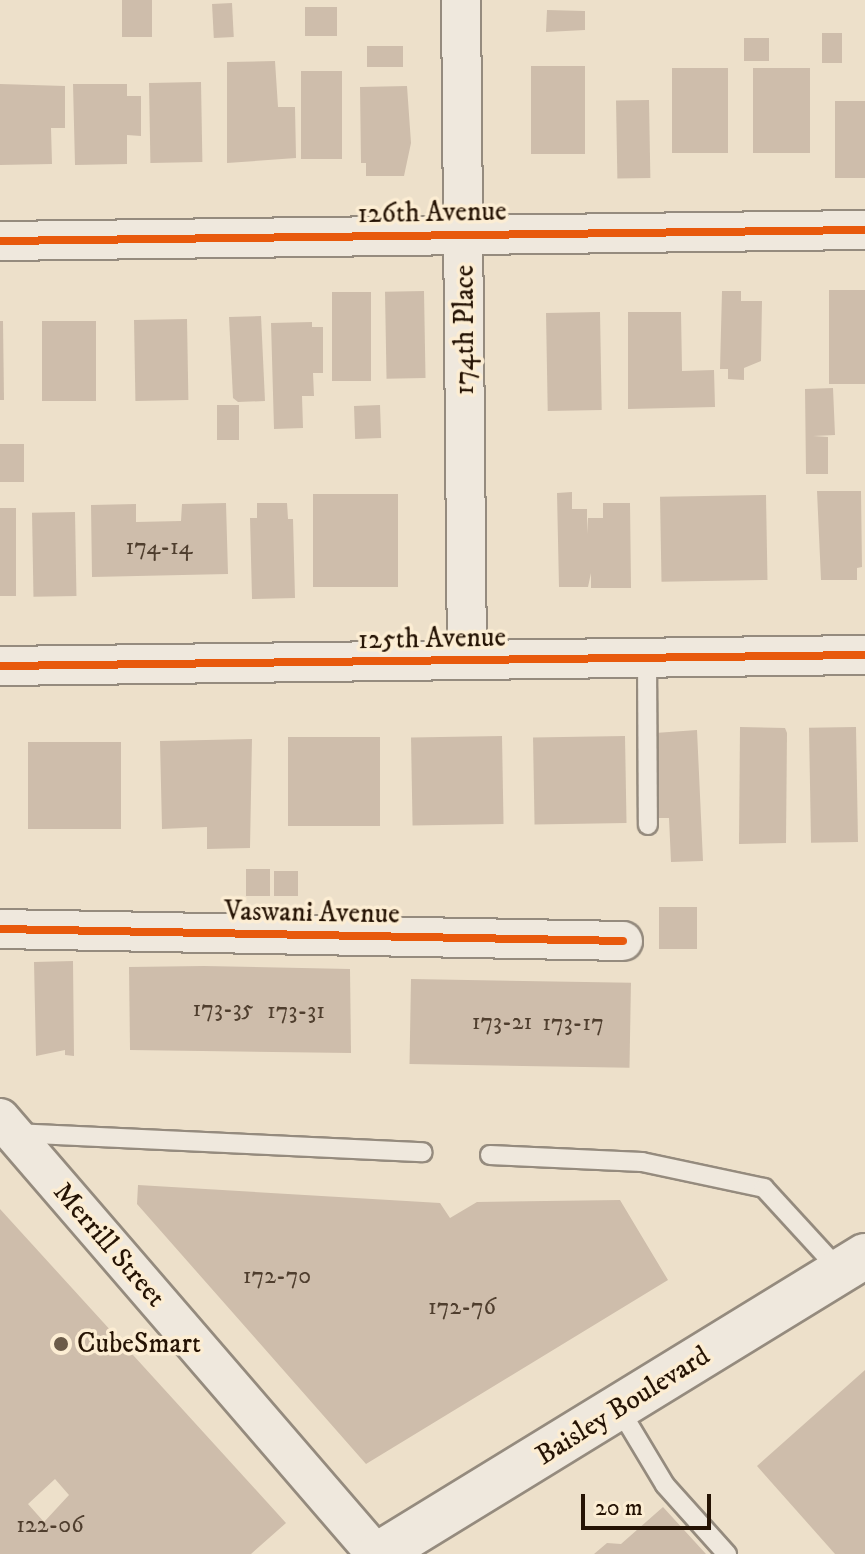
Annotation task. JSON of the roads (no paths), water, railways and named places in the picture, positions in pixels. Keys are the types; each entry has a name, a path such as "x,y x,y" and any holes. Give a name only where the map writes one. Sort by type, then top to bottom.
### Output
{"main road":[{"name":"Baisley Boulevard","path":"377,1554 620,1410 853,1264"}],"street":[{"name":"174th Place","path":"461,0 467,660"},
{"name":"126th Avenue","path":"0,241 865,230"},
{"name":"125th Avenue","path":"0,666 865,655"},
{"name":"Vaswani Avenue","path":"0,929 623,941"},
{"name":"Merrill Street","path":"6,1126 377,1554"}],"lane":[{"path":"647,658 648,825"},
{"path":"6,1126 423,1152"},
{"path":"490,1155 642,1162 764,1188 853,1264"},
{"path":"620,1410 665,1485 727,1554"}],"place":[{"name":"CubeSmart","path":"61,1344"}]}
